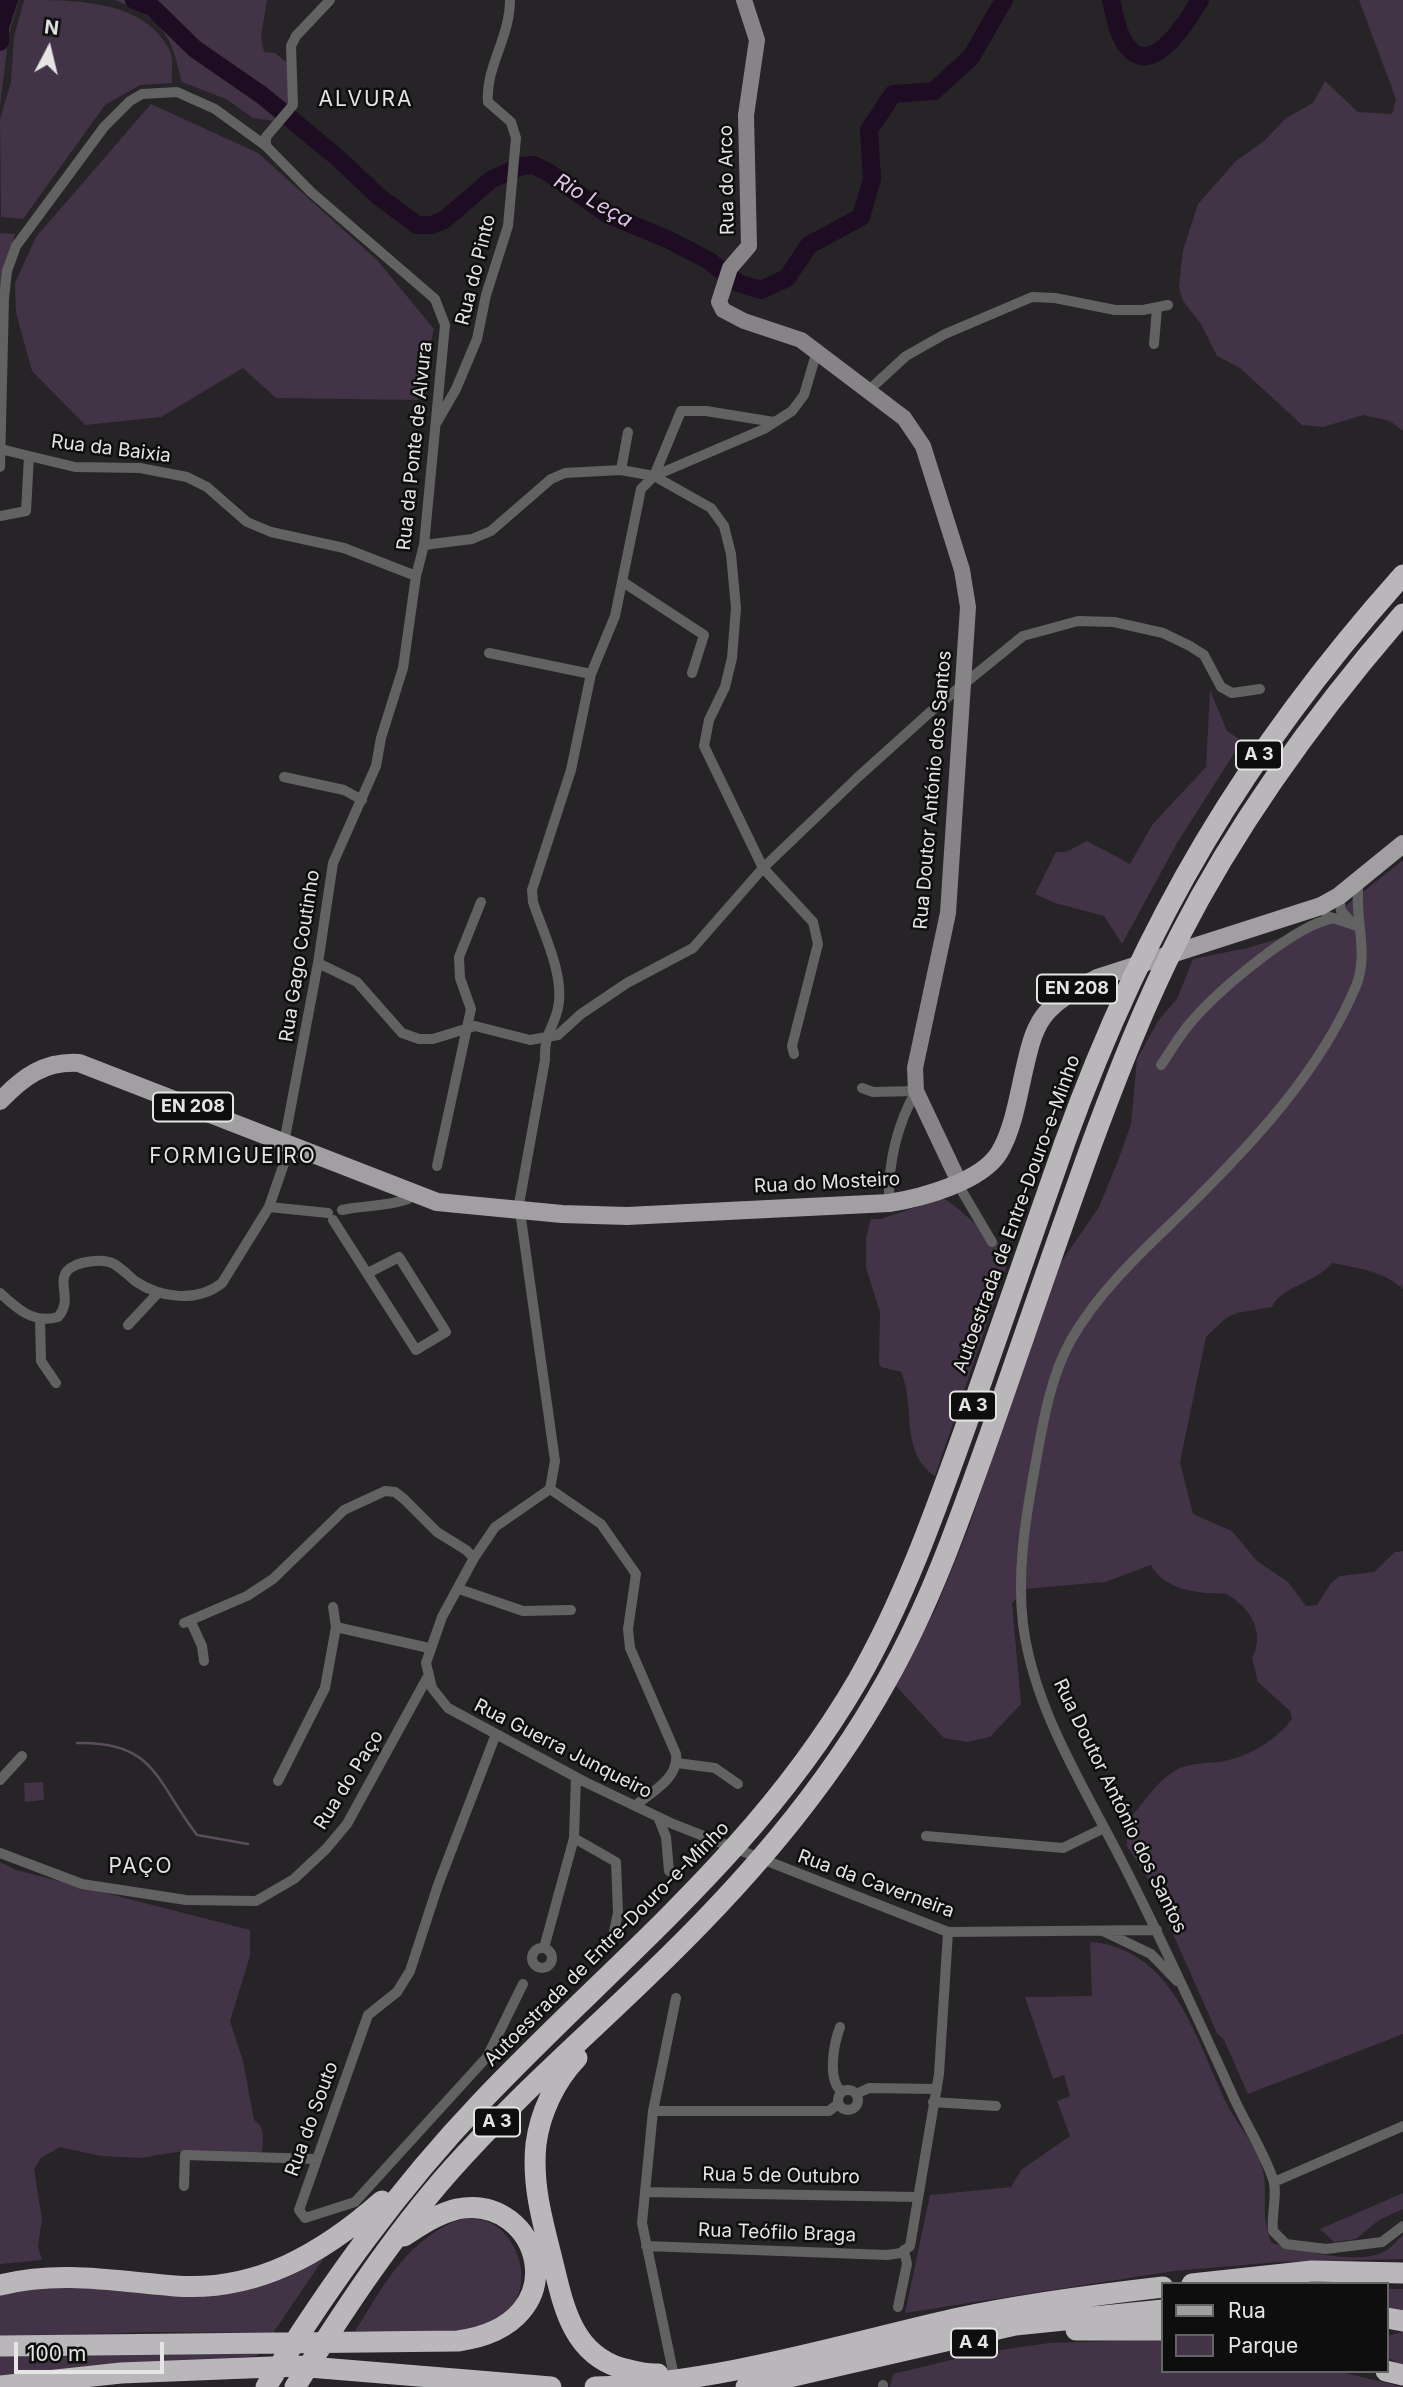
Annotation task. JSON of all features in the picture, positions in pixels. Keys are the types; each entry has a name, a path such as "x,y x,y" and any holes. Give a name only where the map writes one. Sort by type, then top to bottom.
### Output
{"highway":[{"name":"Autoestrada de Entre-Douro-e-Minho","path":"265,2387 302,2328 415,2173 485,2098 707,1880 770,1809 839,1712 876,1647 922,1546 1066,1141 1143,953 1191,863 1253,764 1319,675 1403,575"},
{"name":"A 3","path":"295,2387 394,2242 452,2169 651,1974 772,1846 823,1781 888,1678 949,1548 1092,1144 1175,943 1219,864 1279,772 1347,680 1403,614"},
{"path":"611,2011 612,2023 570,2066 551,2095 536,2142 535,2172 539,2205 569,2323 584,2345 597,2357 620,2367 651,2375 721,2365 731,2370"},
{"path":"0,2285 56,2276 179,2286 221,2285 251,2279 280,2270 317,2252 415,2173"},
{"path":"0,2346 458,2341 480,2338 501,2330 519,2316 531,2299 535,2277 533,2254 518,2229 493,2211 472,2208 445,2213 394,2242"},
{"path":"1212,2282 1312,2272 1403,2273"},
{"name":"A 4","path":"595,2387 671,2381 995,2310 1162,2287"},
{"name":"A 4","path":"746,2387 939,2340 1014,2325 1162,2310"},
{"name":"A 4","path":"790,2387 904,2358 1006,2337 1070,2330 1162,2330"},
{"path":"0,2386 121,2374 298,2366 551,2387"},
{"path":"149,2387 223,2371"}],"main road":[{"name":"Rua do Mosteiro","path":"389,1187 437,1202 520,1211 626,1216 889,1203 920,1198 983,1170 1000,1151 1015,1107 1031,1040 1046,1013 1067,995 1097,978 1303,914 1339,896 1403,844"},
{"name":"EN 208","path":"0,1101 30,1074 46,1066 79,1063 389,1187"}],"street":[{"path":"266,146 266,137 293,105 291,46 296,36 330,0"},
{"name":"Rua do Pinto","path":"434,429 456,389 477,338 486,295 508,226 516,138 511,122 488,102 486,86 505,41 510,0"},
{"name":"Rua do Arco","path":"744,0 757,40 746,115 749,246 730,268 720,293 723,310 802,340 869,390"},
{"name":"Rua da Ponte de Alvura","path":"0,467 2,299 7,271 16,247 104,127 130,101 155,92 177,92 215,109 266,146 311,192 435,299 445,325 424,545 416,576"},
{"path":"869,390 906,356 945,334 1032,297 1055,298 1115,310 1163,307 1154,344"},
{"path":"428,1678 429,1648 442,1617 474,1558 495,1527 550,1489 555,1461 520,1211 545,1060 544,1040 558,1009 558,986 533,902 532,890 571,770 591,674 615,616 641,489 654,477 774,422 792,411 804,395 817,351"},
{"name":"Rua Doutor António dos Santos","path":"869,390 904,418 923,446 962,570 968,607 948,913 915,1068 916,1091 959,1182 962,1194 992,1242"},
{"path":"654,477 681,411 706,411 774,422"},
{"path":"621,470 628,432"},
{"name":"Rua da Baixia","path":"1,449 75,467 140,468 187,477 207,487 247,522 271,532 344,548 416,576"},
{"path":"0,516 26,511 29,456"},
{"path":"424,545 472,539 491,531 551,479 565,473 621,470 654,477 711,508 724,526 731,554 736,608 732,658 725,687 703,738 704,746 763,868 813,922 818,932 818,944 792,1046 794,1054"},
{"name":"Rua Gago Coutinho","path":"158,1293 186,1296 216,1287 269,1207 287,1144 333,863 376,766 381,738 403,668 416,576"},
{"path":"623,582 704,635 692,673"},
{"path":"318,964 356,982 402,1033 410,1037 433,1039 467,1027 483,1027 530,1040 544,1040 558,1035 581,1014 637,977 693,948 763,868 963,685 1023,636 1078,621 1114,622 1163,633 1204,655 1221,687 1232,693 1260,689"},
{"path":"489,653 591,674"},
{"path":"284,777 344,790 362,800"},
{"name":"Rua Doutor António dos Santos","path":"1359,880 1357,922 1363,950 1357,984 1335,1027 1298,1084 1232,1162 1102,1293 1070,1342 1057,1372 1025,1524 1022,1566 1023,1623 1037,1690 1157,1930 1274,2182 1273,2231 1286,2244 1326,2249 1382,2242 1403,2226"},
{"name":"Rua Doutor António dos Santos","path":"1339,896 1341,911 1357,922"},
{"path":"438,1166 471,1009 460,978 459,957 481,902"},
{"path":"1303,914 1357,922"},
{"path":"1161,1065 1190,1023 1211,1001 1299,930 1334,918"},
{"path":"862,1088 873,1092 916,1091"},
{"path":"889,1203 888,1178 895,1144 905,1110 916,1091"},
{"path":"374,1206 389,1187"},
{"path":"269,1207 340,1219 342,1210 392,1205 408,1199 410,1194"},
{"path":"331,1217 416,1350 446,1332 399,1257 368,1273"},
{"path":"0,1293 15,1307 40,1319 58,1317 67,1300 64,1283 67,1272 90,1262 114,1264 158,1293 128,1325"},
{"path":"40,1319 41,1361 56,1383"},
{"path":"550,1489 601,1524 636,1574 628,1629 630,1648 676,1754 677,1763 673,1774 636,1805"},
{"path":"204,1661 202,1646 187,1622 247,1596 273,1579 344,1510 385,1491 395,1492 437,1532 474,1558"},
{"path":"459,1589 523,1611 571,1610"},
{"path":"278,1781 325,1688 336,1628 333,1607"},
{"path":"336,1628 429,1648"},
{"name":"Rua Guerra Junqueiro","path":"428,1678 448,1708 576,1777 658,1817 666,1837 669,1871"},
{"name":"Rua do Paço","path":"0,1853 82,1884 186,1900 256,1901 294,1879 326,1849 347,1824 428,1678"},
{"name":"Rua do Souto","path":"496,1734 438,1885 410,1971 397,1992 368,2015 299,2210 305,2218 355,2202 487,2057 523,1984"},
{"path":"0,1780 22,1756"},
{"path":"677,1763 715,1768 738,1784"},
{"path":"544,1948 574,1838 576,1777"},
{"name":"Rua da Caverneira","path":"658,1817 694,1834 948,1932 1092,1928 1157,1930"},
{"path":"926,1836 1063,1848 1104,1828"},
{"path":"574,1838 616,1862 618,1913 614,1931"},
{"name":"Rua da Caverneira","path":"1092,1928 1121,1937 1151,1954 1184,1988"},
{"path":"898,2307 907,2264 904,2250 910,2246 916,2197 937,2090 948,1932"},
{"path":"676,1998 653,2111 642,2224 677,2387"},
{"path":"840,2027 835,2041 834,2083 841,2091"},
{"path":"856,2094 869,2088 937,2090"},
{"path":"838,2104 842,2109 852,2109 857,2104 856,2094 851,2090 841,2091"},
{"path":"653,2111 829,2111 838,2104 841,2091"},
{"path":"933,2102 996,2106"},
{"path":"1274,2182 1403,2126"},
{"path":"184,2186 185,2155 316,2159"},
{"name":"Rua 5 de Outubro","path":"645,2192 916,2197"},
{"name":"Rua Teófilo Braga","path":"646,2246 887,2255 904,2250"}],"green space":[{"path":"0,0 19,0 9,34 0,106"},
{"path":"24,0 87,3 127,12 159,34 170,51 172,83 140,85 105,105 23,219 1,217 0,119 11,82 14,37"},
{"path":"115,0 267,0 261,37 264,52 275,53 291,66 290,104 275,121 253,118 226,99 182,82 173,51 162,30 144,14"},
{"path":"1359,0 1403,0 1403,431 1390,421 1363,415 1323,427 1302,425 1240,368 1217,356 1201,324 1183,301 1179,287 1183,250 1198,204 1236,161 1263,142 1286,118 1313,103 1325,81 1358,112 1392,114 1396,99"},
{"path":"151,104 258,153 377,260 434,329 418,400 276,398 243,368 161,417 85,425 32,371 16,313 15,283 36,237"},
{"path":"0,233 15,234 0,290"},
{"path":"1210,690 1227,731 1242,741 1177,843 1122,944 1104,916 1055,903 1035,894 1056,852 1066,852 1087,841 1130,864 1152,825 1206,767"},
{"path":"1403,860 1403,1289 1379,1274 1332,1263 1318,1275 1282,1295 1272,1307 1237,1313 1226,1318 1206,1337 1180,1462 1193,1514 1232,1531 1257,1561 1288,1582 1306,1606 1317,1605 1331,1583 1340,1576 1374,1572 1395,1552 1403,1551 1403,2034 1248,2094 1224,2040 1217,2033 1150,1882 1127,1846 1127,1833 1123,1823 1135,1813 1159,1783 1176,1770 1224,1761 1253,1751 1286,1727 1292,1719 1290,1711 1258,1682 1252,1658 1256,1649 1256,1631 1244,1607 1226,1594 1198,1592 1174,1586 1161,1578 1151,1565 1105,1582 1025,1589 1012,1603 1021,1704 990,1737 968,1742 944,1738 895,1685 936,1608 969,1527 1057,1268 1099,1207 1119,1158 1131,1124 1137,1059 1158,1021 1177,999 1193,959 1247,948 1319,927"},
{"path":"943,1198 994,1240 1012,1250 935,1476 924,1466 912,1442 908,1399 901,1372 881,1367 879,1363 880,1312 866,1268 866,1237 871,1219 881,1219"},
{"path":"43,1782 44,1800 25,1802 24,1783"},
{"path":"0,1862 16,1870 250,1930 250,1956 230,2021 243,2061 254,2120 262,2130 263,2139 262,2152 177,2152 140,2158 101,2156 60,2147 41,2158 34,2169 42,2219 38,2246 42,2260 0,2264"},
{"path":"1090,1942 1119,1948 1142,1961 1162,1979 1178,2001 1227,2104 1262,2165 1265,2218 1272,2243 1330,2256 1361,2257 1387,2250 1403,2235 1403,2259 1279,2262 1174,2271 905,2313 930,2195 1011,2187 1021,2170 1070,2136 1057,2101 1070,2096 1064,2075 1053,2079 1025,1997 1092,1996"},
{"path":"1403,2193 1403,2209 1379,2220 1356,2239 1334,2242 1320,2229"},
{"path":"465,2218 484,2220 496,2226 512,2243 522,2276 521,2287 511,2307 484,2325 471,2329 439,2332 355,2331 388,2279 413,2249 445,2226"},
{"path":"328,2252 273,2333 152,2332 0,2337 0,2292 52,2283 165,2295"},
{"path":"1389,2289 1403,2289 1403,2311 1389,2308"},
{"path":"1403,2332 1403,2366 1389,2358 1389,2336"},
{"path":"1162,2341 1162,2373 1345,2373 1403,2387 890,2387 893,2374 980,2353 1049,2343"},
{"path":"260,2350 257,2356 0,2377 0,2355"}],"waterway":[{"name":"Rio Leça","path":"0,42 0,27 9,0"},
{"name":"Rio Leça","path":"134,0 153,8 195,49 263,96 338,158 378,196 417,225 432,225 444,220 492,179 522,166 533,165 548,172 607,214 667,239 708,260 738,283 761,290 787,278 809,245 861,217 872,179 869,130 893,94 934,91 971,57 1004,0"},
{"name":"Rio Leça","path":"1111,0 1122,38 1132,52 1143,56 1154,54 1166,46 1200,0"},
{"path":"77,1743 103,1744 139,1757 162,1782 197,1835 248,1844"}],"district":[{"name":"ALVURA","path":"366,100"},
{"name":"FORMIGUEIRO","path":"233,1157"},
{"name":"PAÇO","path":"141,1867"}]}
